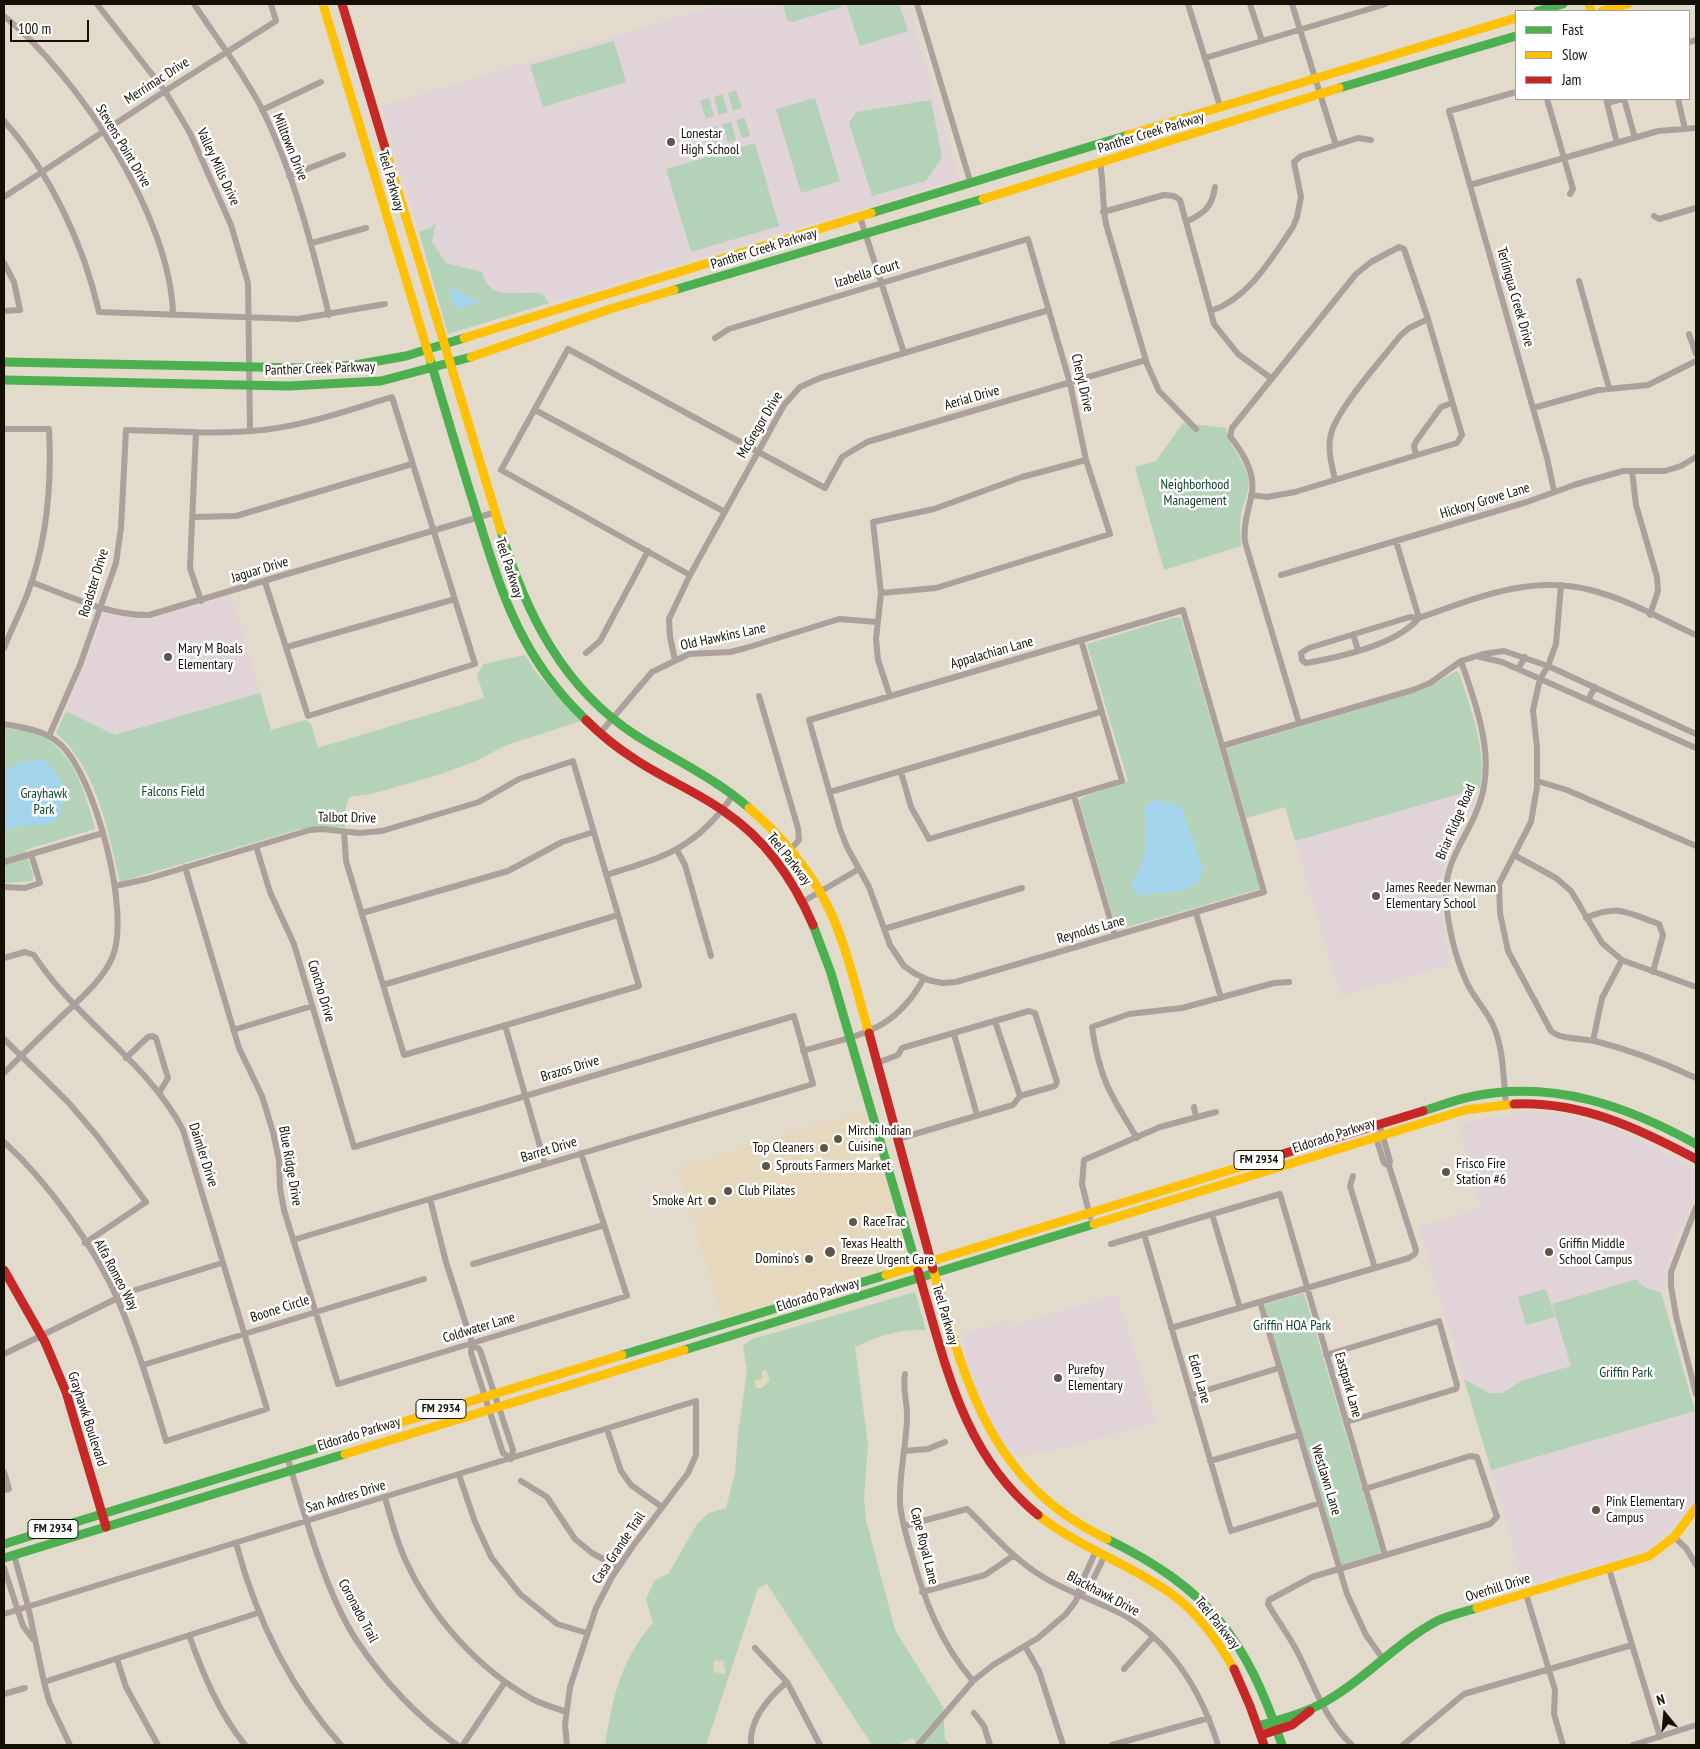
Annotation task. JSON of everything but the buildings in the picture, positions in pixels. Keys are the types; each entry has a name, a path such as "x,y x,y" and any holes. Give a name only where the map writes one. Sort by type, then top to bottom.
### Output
{"main road":[{"name":"Teel Parkway","path":"323,4 478,517 503,596 518,633 540,668 570,703 601,732 634,758 723,810 752,834 794,884 804,901 823,949 953,1390 966,1423 998,1475 1011,1491 1048,1525 1100,1555 1154,1582 1182,1602 1202,1623 1230,1661 1250,1702 1264,1745"},
{"name":"Teel Parkway","path":"342,4 516,577 541,634 576,684 612,719 644,742 684,763 733,795 762,819 790,850 820,892 836,929 878,1062 931,1260 974,1400 999,1448 1012,1465 1049,1504 1102,1537 1158,1566 1187,1587 1213,1611 1235,1639 1257,1676 1282,1745"},
{"path":"1542,10 1563,4"},
{"path":"1606,10 1628,4"},
{"name":"Panther Creek Parkway","path":"4,362 305,368 355,365 427,350 690,267 971,184 1220,106 1515,18"},
{"name":"Panther Creek Parkway","path":"4,380 249,385 328,385 381,381 433,369 694,284 1515,36"},
{"path":"1220,106 1226,124"},
{"path":"359,121 376,116"},
{"path":"1095,146 1100,163"},
{"path":"392,236 410,231"},
{"path":"690,267 694,284"},
{"path":"558,308 564,325"},
{"name":"Eldorado Parkway","path":"4,1544 916,1264 1472,1096 1505,1091 1539,1090 1571,1093 1611,1104 1643,1116 1696,1144"},
{"name":"Eldorado Parkway","path":"4,1558 1465,1110 1506,1103 1565,1104 1638,1128 1696,1159"},
{"path":"1432,1107 1436,1119"},
{"path":"880,1143 898,1139"},
{"name":"Grayhawk Boulevard","path":"4,1270 41,1335 66,1392 106,1527"},
{"path":"780,1306 784,1320"},
{"path":"953,1390 970,1387"},
{"path":"998,1475 1012,1465"},
{"name":"Overhill Drive","path":"1260,1731 1276,1726 1322,1705 1418,1631 1439,1620 1649,1556 1674,1537 1696,1508"},
{"path":"1100,1555 1102,1537"},
{"path":"1100,1555 1111,1542"}],"street":[{"name":"Valley Mills Drive","path":"97,4 165,91 190,133 231,225 248,283 250,317 250,431"},
{"name":"Milltown Drive","path":"194,4 228,52 262,110 289,176 312,243 329,315"},
{"name":"Merrimac Drive","path":"4,198 165,91 276,21 271,4"},
{"path":"917,4 971,184"},
{"path":"1188,4 1220,106"},
{"path":"1250,4 1262,41"},
{"path":"1292,4 1336,145"},
{"path":"1205,58 1368,6 1386,4"},
{"name":"Stevens Point Drive","path":"4,16 62,75 103,132 140,199 162,250 173,291 174,316"},
{"path":"262,110 321,82"},
{"name":"Terlingua Creek Drive","path":"1515,92 1449,111 1533,408 1554,491"},
{"path":"1547,100 1573,189 1570,194"},
{"path":"1623,100 1635,138"},
{"path":"1678,100 1685,130"},
{"path":"1606,101 1617,143"},
{"path":"4,121 41,173 76,236 90,273 99,312 298,319 385,304"},
{"path":"1470,185 1662,130 1696,128"},
{"path":"1211,311 1227,306 1241,295 1293,226 1298,217 1301,197 1294,162 1301,156 1358,138 1371,140"},
{"path":"289,176 343,155"},
{"path":"1100,163 1104,184 1103,212 1146,360 1159,391 1196,430"},
{"path":"1186,222 1202,214 1213,201 1214,187"},
{"path":"1103,212 1164,195 1174,196 1180,200 1214,324 1238,354 1272,379"},
{"path":"1654,216 1659,219 1696,208"},
{"path":"860,217 904,353"},
{"path":"312,243 366,228"},
{"name":"Izabella Court","path":"715,338 729,329 1028,239"},
{"name":"Cheryl Drive","path":"881,593 936,588 1110,534 1086,460 1070,383 1028,239"},
{"path":"1251,494 1267,497 1335,480 1457,443 1461,440 1462,435 1428,318 1409,258 1404,249 1399,247 1371,262 1356,274 1232,428 1230,436 1242,452 1250,471 1251,494 1243,527 1245,542 1253,560 1298,723"},
{"path":"4,263 14,282 20,310 4,311"},
{"path":"1579,281 1609,388"},
{"name":"McGregor Drive","path":"675,660 670,637 669,618 690,575 784,404 800,387 820,378 1049,310"},
{"path":"1335,480 1329,454 1331,434 1339,414 1400,336 1409,328 1428,318"},
{"path":"1688,334 1696,354"},
{"path":"690,575 501,470 568,350 757,452"},
{"name":"Aerial Drive","path":"757,452 825,488 842,457 867,442 1146,360"},
{"path":"1533,408 1609,388 1648,385 1696,361"},
{"path":"201,601 190,568 194,517 196,432 250,431 312,421 392,397 475,664 308,716 265,582"},
{"path":"1416,455 1414,446 1417,440 1441,407 1452,403"},
{"path":"535,410 725,512"},
{"path":"4,429 49,429 50,456 48,508 40,554 31,582 4,648"},
{"name":"Roadster Drive","path":"49,736 64,704 101,609 116,563 121,528 126,430 196,432"},
{"name":"Hickory Grove Lane","path":"1281,575 1527,502 1554,491 1614,473 1665,471 1681,466 1696,457"},
{"path":"890,696 878,660 876,639 881,593 873,522 934,509 1022,477 1086,460"},
{"path":"194,517 236,516 412,464"},
{"path":"1632,471 1636,505 1657,577 1658,590 1650,615"},
{"name":"Jaguar Drive","path":"31,582 101,609 130,616 150,615 496,512"},
{"path":"1396,541 1419,618"},
{"path":"586,653 600,641 648,551"},
{"path":"1419,618 1410,628 1394,638 1314,662 1306,663 1302,660 1301,653 1309,648 1410,617 1419,618 1510,588 1537,584 1561,585 1601,593 1696,635"},
{"path":"1561,585 1556,644 1548,666 1540,679 1533,710 1537,748 1537,780 1530,822 1499,884 1500,912 1508,951 1551,1031 1556,1035 1593,1041 1630,1051 1696,1078"},
{"path":"287,647 454,599"},
{"name":"Appalachian Lane","path":"830,792 808,720 1182,610 1222,746"},
{"name":"Old Hawkins Lane","path":"601,732 652,672 689,654 730,652 839,619 877,622"},
{"path":"1353,634 1358,650"},
{"path":"901,772 911,807 929,839 1122,781 1100,712 1081,640"},
{"path":"1222,746 1413,690 1430,684 1461,661 1480,657 1483,654 1504,651 1548,666 1696,734"},
{"path":"1480,657 1518,669 1696,748"},
{"path":"1518,669 1523,664 1525,657"},
{"name":"Briar Ridge Road","path":"1461,661 1484,736 1488,774 1478,810 1453,858 1448,874 1446,895 1457,958 1468,984 1493,1026 1500,1046 1506,1103"},
{"path":"1588,700 1594,687"},
{"path":"759,696 798,828 799,840 790,850"},
{"path":"803,1050 868,1031 900,1013 924,978 904,966 890,946 869,887 847,847 830,792 1100,712"},
{"path":"4,724 28,728 49,736 60,744 73,760 86,786 103,833 115,886 120,923 113,957 95,983 4,1073"},
{"name":"Reynolds Lane","path":"924,978 942,983 956,982 1264,892 1222,746"},
{"name":"Talbot Drive","path":"115,886 310,830 322,829 344,832 382,831 478,802 519,780 573,761 594,832"},
{"path":"1537,780 1567,790 1696,846"},
{"path":"606,875 677,850 710,825 733,795"},
{"path":"1074,796 1115,936"},
{"path":"344,832 346,861 404,1054 639,986 594,832 550,847 508,871 362,913"},
{"path":"4,862 103,833"},
{"name":"Concho Drive","path":"256,846 270,892 294,944 354,1147"},
{"path":"677,850 685,865 711,956"},
{"path":"4,887 25,888 40,883 31,854"},
{"path":"1514,855 1556,878 1571,891 1602,943 1622,960 1653,972 1686,981 1696,987"},
{"name":"Blue Ridge Drive","path":"185,867 233,1030 239,1048 262,1096 273,1132 279,1160 280,1188 293,1240 338,1384"},
{"path":"804,901 859,869"},
{"path":"884,929 1022,888"},
{"path":"1586,918 1598,912 1616,909 1659,924 1663,935 1653,972"},
{"path":"1196,913 1221,998"},
{"path":"383,985 618,915"},
{"name":"Daimler Drive","path":"4,958 26,952 34,954 74,1005 168,1103 183,1130 267,1409 166,1441"},
{"path":"1593,1041 1602,998 1622,960"},
{"path":"1137,1138 1105,1084 1096,1057 1092,1027 1129,1014 1182,1008 1274,983 1289,982"},
{"path":"233,1030 312,1006"},
{"path":"878,1062 898,1055 902,1048 1029,1010 1035,1013 1057,1082 1055,1086 1020,1096 1012,1105 898,1139"},
{"name":"Brazos Drive","path":"354,1147 794,1016 803,1050"},
{"path":"995,1021 1020,1096"},
{"path":"505,1025 545,1164"},
{"path":"954,1034 977,1115"},
{"path":"126,1058 148,1037 156,1038 168,1078 159,1093"},
{"path":"4,1039 20,1057 68,1102 98,1137 146,1202 85,1243"},
{"name":"Barret Drive","path":"293,1240 813,1084 803,1050"},
{"path":"1194,1107 1196,1117"},
{"path":"1093,1225 1082,1184 1084,1160 1160,1127 1216,1112"},
{"path":"1171,1328 1415,1254 1416,1250 1389,1166 1384,1163 1375,1124"},
{"name":"Alfa Romeo Way","path":"4,1142 44,1184 85,1243 117,1298 143,1366 166,1441"},
{"path":"473,1264 604,1225 581,1153"},
{"path":"1353,1176 1350,1186 1374,1268"},
{"name":"Eastpark Lane","path":"1212,1214 1280,1194 1385,1555"},
{"path":"430,1199 446,1262 472,1343 471,1353 503,1453 511,1459 513,1450 499,1406 480,1350 472,1343"},
{"path":"1696,1207 1695,1221 1671,1272 1672,1301 1693,1368 1696,1394"},
{"path":"1111,1244 1212,1214 1240,1308"},
{"name":"Coldwater Lane","path":"338,1384 627,1296 604,1225"},
{"name":"Eden Lane","path":"1144,1234 1231,1531 1320,1503"},
{"path":"4,1354 117,1298 222,1263"},
{"name":"Boone Circle","path":"143,1366 315,1311 424,1279"},
{"name":"Westlawn Lane","path":"1260,1302 1339,1569 1356,1614 1383,1659"},
{"path":"1326,1355 1439,1321 1457,1387 1346,1422"},
{"path":"1191,1394 1280,1368"},
{"name":"Cape Royal Lane","path":"905,1374 902,1386 908,1417 900,1504 904,1526 922,1592 935,1625 973,1681"},
{"name":"San Andres Drive","path":"4,1614 696,1402"},
{"name":"Casa Grande Trail","path":"567,1745 565,1725 570,1687 596,1608 618,1567 688,1473 696,1455 696,1402"},
{"path":"607,1429 621,1471 631,1485 662,1507"},
{"path":"1210,1461 1299,1435"},
{"path":"904,1451 928,1449 946,1442"},
{"name":"Coronado Trail","path":"287,1456 330,1588 356,1640 394,1690 426,1723 457,1745"},
{"path":"1352,1745 1340,1734 1322,1705 1300,1656 1268,1604 1269,1600 1305,1580 1490,1524 1495,1520 1496,1514 1477,1457 1470,1456 1365,1489"},
{"path":"4,1472 6,1490"},
{"path":"459,1475 475,1522 491,1557 520,1594 557,1624 588,1633"},
{"path":"521,1481 547,1497 576,1538 592,1553 618,1567"},
{"path":"385,1498 405,1559 430,1604 463,1645 506,1682 536,1701 566,1712"},
{"name":"Blackhawk Drive","path":"904,1526 967,1509 1013,1556 1043,1577 1122,1615 1153,1637 1185,1671 1201,1698 1218,1745"},
{"path":"1674,1537 1686,1548 1696,1565"},
{"path":"236,1543 258,1613 281,1660 306,1701 341,1745"},
{"path":"14,1555 28,1606 49,1701 70,1745"},
{"path":"918,1745 973,1681 993,1664 1025,1646 1066,1614 1079,1594 1080,1586 1100,1555"},
{"path":"922,1592 985,1575 1013,1556"},
{"path":"4,1568 23,1626 34,1640"},
{"path":"1609,1569 1660,1737"},
{"path":"1526,1594 1555,1690 1556,1722 1563,1745"},
{"path":"44,1682 258,1613"},
{"path":"189,1636 199,1664 217,1702 245,1745"},
{"path":"1124,1668 1153,1637"},
{"path":"1025,1646 1039,1670 1063,1745"},
{"path":"1403,1745 1464,1694 1632,1646"},
{"path":"755,1648 787,1682 820,1745"},
{"path":"116,1659 126,1687 158,1745"},
{"path":"463,1745 506,1682"},
{"path":"751,1745 750,1737 758,1714 776,1691 787,1682"},
{"path":"4,1694 25,1688"},
{"path":"974,1713 984,1726 990,1745"},
{"path":"1112,1745 1209,1718"},
{"path":"1633,1745 1696,1725"}],"shaded area":[{"name":"Lonestar High School","path":"721,4 908,4 959,179 448,334 382,106"},
{"name":"Mary M Boals Elementary","path":"231,596 260,693 115,735 66,711 104,614 144,620"},
{"name":"James Reeder Newman Elementary School","path":"1471,790 1475,802 1454,838 1446,860 1441,887 1440,906 1449,965 1341,996 1295,841"},
{"path":"865,1110 907,1254 906,1262 722,1318 678,1168"},
{"name":"Griffin Middle School Campus","path":"1515,1113 1557,1113 1593,1121 1632,1136 1696,1170 1696,1197 1675,1239 1661,1292 1647,1290 1641,1286 1553,1304 1571,1366 1523,1380 1502,1393 1489,1393 1464,1379 1419,1227 1481,1208 1459,1124"},
{"name":"Purefoy Elementary","path":"1117,1295 1156,1422 1046,1453 1012,1455 1001,1443 981,1404 964,1351 962,1334 1010,1320 1012,1325"},
{"name":"Pink Elementary Campus","path":"1695,1411 1696,1499 1682,1520 1647,1551 1525,1586 1491,1470"}],"green space":[{"path":"783,4 840,4 842,7 792,22 787,20"},
{"path":"846,4 899,4 908,31 860,46"},
{"path":"614,41 626,82 543,107 530,65"},
{"path":"736,90 742,108 733,111 728,93"},
{"path":"722,94 728,112 719,115 714,97"},
{"path":"709,98 714,116 706,119 700,101"},
{"path":"815,98 840,181 801,193 776,109"},
{"path":"931,100 942,157 926,181 872,196 849,123 856,112"},
{"path":"745,118 750,136 742,138 736,120"},
{"path":"731,122 736,140 728,142 722,124"},
{"path":"717,126 722,144 714,146 708,128"},
{"path":"755,143 779,226 691,252 666,169"},
{"path":"436,222 432,242 446,263 482,272 486,282 499,292 543,294 549,303 448,334 419,232 432,227"},
{"name":"Neighborhood Management","path":"1183,423 1226,428 1229,440 1246,470 1249,482 1248,492 1240,519 1241,546 1164,570 1135,467 1156,461"},
{"path":"1176,617 1181,618 1260,889 1117,930 1079,800 1085,796 1128,781 1087,644"},
{"name":"Falcons Field","path":"525,655 538,675 580,721 504,746 476,761 438,775 371,794 349,797 345,812 345,827 300,829 120,882 111,842 99,801 91,782 82,764 70,747 56,733 66,711 115,735 260,693 271,730 305,720 311,724 318,748 484,698 477,674 484,664"},
{"path":"1456,671 1460,675 1480,745 1482,773 1480,788 1295,841 1285,807 1246,818 1226,749 1414,693 1429,687"},
{"name":"Grayhawk Park","path":"4,728 25,731 45,738 65,755 84,791 95,829 25,850 33,874 33,881 4,883"},
{"name":"Griffin Park","path":"1637,1279 1647,1288 1661,1292 1695,1411 1491,1470 1464,1379 1489,1393 1502,1393 1523,1380 1571,1366 1552,1304"},
{"path":"1546,1289 1555,1317 1526,1325 1518,1297"},
{"path":"915,1292 926,1330 889,1334 855,1347 868,1444 864,1498 866,1520 895,1630 943,1707 945,1740 951,1745 919,1745 912,1738 899,1745 872,1745 767,1584 758,1588 706,1745 605,1745 615,1695 625,1666 642,1637 653,1623 646,1599 655,1580 669,1573 697,1524 709,1513 726,1508 735,1473 738,1433 747,1371 743,1345 753,1339"},
{"name":"Griffin HOA Park","path":"1304,1293 1381,1553 1341,1565 1263,1305"}],"sand":[{"path":"766,1369 770,1380 762,1388 756,1388 754,1380 762,1379 762,1372"},
{"path":"716,1659 718,1662 722,1660 725,1662 723,1667 726,1669 725,1674 714,1672 713,1662"}],"water":[{"path":"452,288 480,303 455,309 450,290"},
{"path":"42,759 51,766 62,783 61,809 57,819 50,824 23,826 4,832 4,771 18,763"},
{"path":"1152,800 1176,804 1182,808 1203,869 1201,878 1187,888 1166,893 1136,895 1132,883 1140,868 1144,854 1144,809"}],"traffic: fast":[{"path":"1542,10 1563,4"},
{"path":"1339,88 1515,36"},
{"path":"871,213 1128,135"},
{"path":"674,290 983,199"},
{"path":"4,362 305,368 355,365 406,356 464,338"},
{"path":"4,380 289,386 381,381 471,357"},
{"path":"430,359 485,541 516,623 529,648 545,672 563,696 586,720"},
{"path":"501,531 522,591 535,619 550,646 588,696 611,717 637,736 709,778 749,808"},
{"path":"813,925 831,973 918,1271"},
{"path":"1423,1111 1468,1097 1504,1092 1533,1091 1561,1094 1617,1108 1670,1130 1696,1144"},
{"path":"684,1350 1094,1224"},
{"path":"622,1355 886,1275"},
{"path":"4,1544 321,1447"},
{"path":"4,1558 345,1454"},
{"path":"1107,1539 1172,1577 1198,1598 1219,1621 1238,1646 1254,1675 1282,1745"},
{"path":"1258,1726 1312,1709 1350,1686 1421,1630 1452,1615 1477,1608"}],"traffic: slow":[{"path":"323,4 430,359"},
{"path":"1589,4 1591,10"},
{"path":"1606,10 1628,4"},
{"path":"1128,135 1515,18"},
{"path":"983,199 1339,88"},
{"path":"385,148 501,531"},
{"path":"464,338 871,213"},
{"path":"471,357 610,309 674,290"},
{"path":"749,808 796,856 824,898 842,942 869,1033"},
{"path":"1094,1224 1465,1110 1514,1104"},
{"path":"886,1275 1276,1156"},
{"path":"933,1269 945,1312 972,1391 988,1426 1009,1460 1035,1490 1067,1516 1107,1539"},
{"path":"345,1454 684,1350"},
{"path":"321,1447 622,1355"},
{"path":"1477,1608 1649,1556 1674,1537 1696,1508"},
{"path":"1038,1515 1071,1537 1157,1584 1182,1602 1207,1629 1234,1669"}],"traffic: jam":[{"path":"342,4 385,148"},
{"path":"586,720 627,754 714,804 753,835 777,862 797,893 813,925"},
{"path":"869,1033 933,1269"},
{"path":"1514,1104 1539,1104 1586,1112 1631,1127 1696,1159"},
{"path":"1276,1156 1423,1111"},
{"path":"4,1270 45,1342 66,1392 106,1527"},
{"path":"918,1271 948,1371 959,1403 973,1434 991,1463 1012,1490 1038,1515"},
{"path":"1234,1669 1264,1745"},
{"path":"1261,1735 1292,1725 1310,1711"}],"place":[{"name":"Lonestar High School","path":"671,142"},
{"name":"Mary M Boals Elementary","path":"168,657"},
{"name":"James Reeder Newman Elementary School","path":"1376,896"},
{"name":"Mirchi Indian Cuisine","path":"838,1139"},
{"name":"Top Cleaners","path":"824,1148"},
{"name":"Sprouts Farmers Market","path":"766,1166"},
{"name":"Frisco Fire Station #6","path":"1446,1172"},
{"name":"Club Pilates","path":"728,1191"},
{"name":"Smoke Art","path":"712,1201"},
{"name":"RaceTrac","path":"853,1222"},
{"name":"Texas Health Breeze Urgent Care","path":"830,1252"},
{"name":"Griffin Middle School Campus","path":"1549,1252"},
{"name":"Domino's","path":"809,1259"},
{"name":"Purefoy Elementary","path":"1058,1378"},
{"name":"Pink Elementary Campus","path":"1596,1510"}]}
